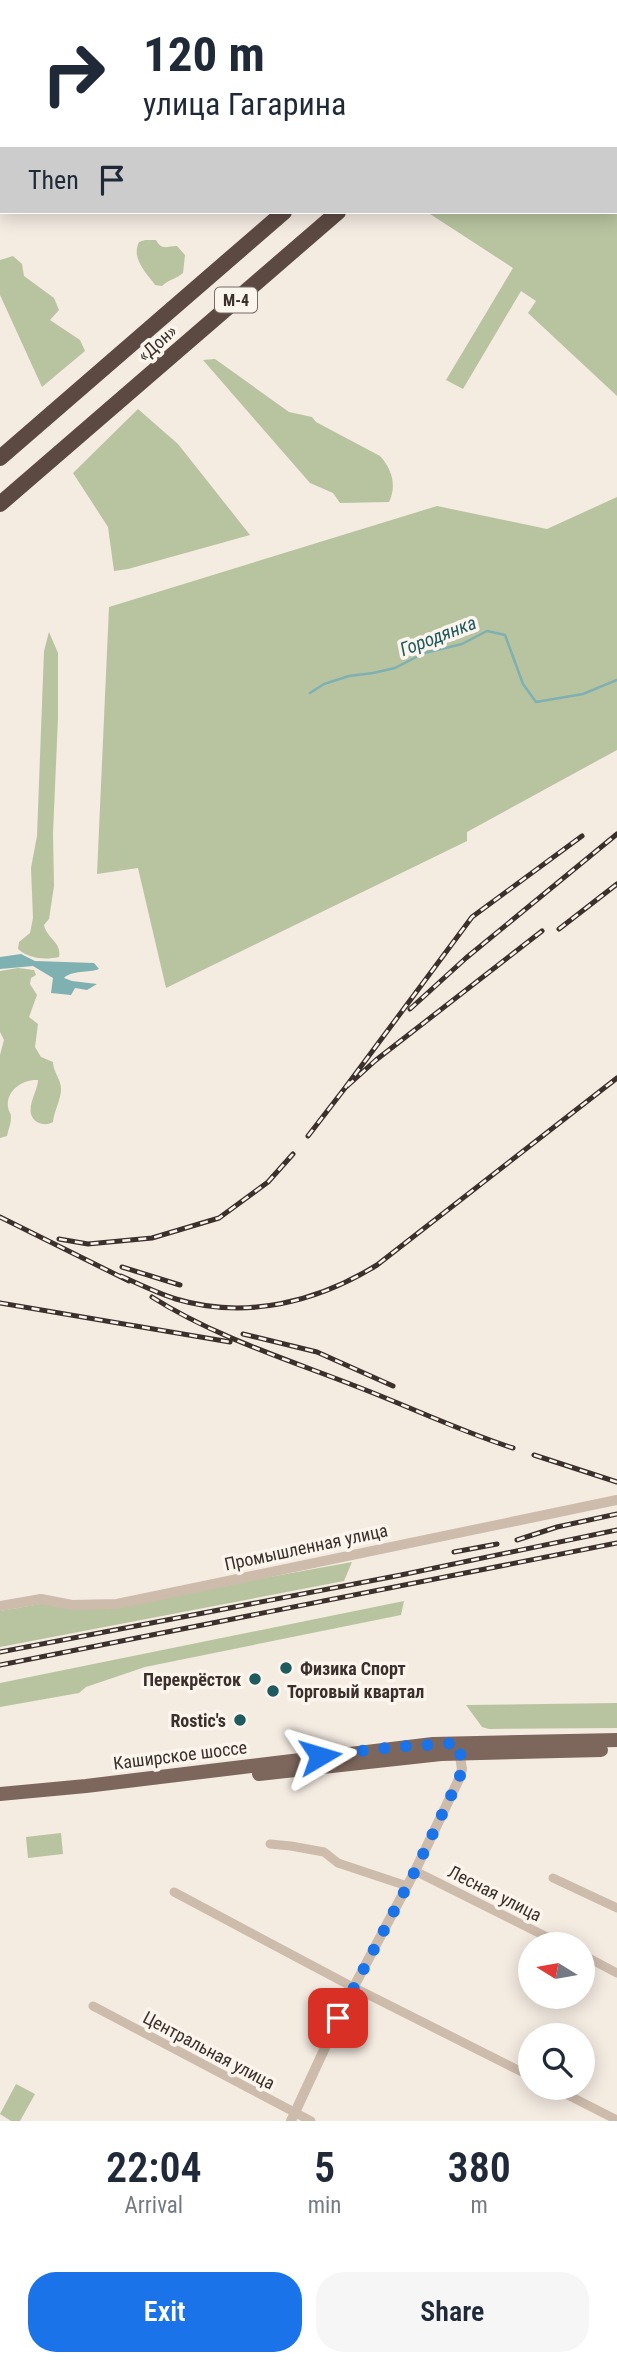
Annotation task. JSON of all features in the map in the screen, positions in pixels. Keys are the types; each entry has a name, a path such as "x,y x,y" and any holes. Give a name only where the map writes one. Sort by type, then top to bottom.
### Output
{"highway":[{"name":"«Дон»","path":"0,458 282,214"},
{"name":"«Дон»","path":"0,504 336,214"}],"main road":[{"name":"Каширское шоссе","path":"0,1802 84,1796 459,1748 617,1740"},
{"name":"Каширское шоссе","path":"0,1794 86,1786 375,1749 617,1749"}],"street":[{"name":"Промышленная улица","path":"0,1606 41,1599 72,1605 117,1604 617,1500"},
{"path":"293,2117 353,1987 415,1871 459,1779 462,1769 459,1748"},
{"path":"270,1844 322,1851 338,1863 407,1886"},
{"name":"Лесная улица","path":"415,1871 537,1932"},
{"path":"553,1878 617,1908"},
{"path":"174,1892 353,1987 518,2070"},
{"path":"595,1961 617,1973"},
{"name":"Центральная улица","path":"93,2006 293,2117 311,2121"},
{"path":"578,2100 617,2120"}],"green space":[{"path":"430,214 617,214 617,396 528,313 536,301 521,291 463,389 446,380 513,268"},
{"path":"156,240 163,247 177,246 185,255 183,273 162,286 155,285 138,260 139,242"},
{"path":"13,256 22,264 24,276 54,298 59,310 50,320 80,340 85,351 42,387 0,295 0,260"},
{"path":"215,359 289,412 312,417 316,422 380,456 388,466 392,478 393,490 389,502 340,503 333,493 310,483 203,360"},
{"path":"138,409 178,444 250,535 114,571 108,527 73,473"},
{"path":"617,497 617,750 467,832 467,841 166,988 138,868 97,874 109,607 437,506 547,529"},
{"path":"49,632 58,653 58,718 53,833 54,886 49,919 44,925 58,948 59,957 43,958 32,957 18,949 19,942 30,933 33,918 31,868 37,836 44,651"},
{"path":"18,968 34,970 36,975 31,978 30,984 37,995 29,1017 38,1024 35,1047 41,1057 53,1062 61,1093 53,1122 43,1124 37,1122 31,1113 38,1080 21,1084 10,1095 8,1107 11,1118 7,1136 0,1138 0,1055 4,1040 0,1032 0,971"},
{"path":"352,1562 344,1581 0,1647 0,1611 40,1604 125,1603"},
{"path":"404,1601 401,1615 145,1667 86,1687 79,1693 0,1707 0,1683"},
{"path":"617,1703 617,1728 489,1729 482,1727 466,1705"},
{"path":"61,1833 63,1854 28,1858 26,1837"},
{"path":"16,2084 35,2094 20,2121 11,2121 0,2114"}],"water":[{"path":"21,954 35,961 94,963 99,969 71,974 64,978 97,984 87,990 75,988 71,995 51,993 53,978 33,966 0,969 0,957"}],"waterway":[{"name":"Городянка","path":"310,693 324,684 349,676 395,668 424,653 462,644 487,631 505,635 523,684 536,702 583,694 617,680"}],"railway":[{"path":"410,1009 466,958 617,834"},
{"path":"345,1088 472,917 582,836"},
{"path":"559,929 617,884"},
{"path":"308,1136 345,1088 376,1060 542,931"},
{"path":"121,1276 176,1299 228,1308 280,1304 330,1289 377,1265 617,1078"},
{"path":"59,1239 88,1244 152,1238 219,1218 268,1182 293,1154"},
{"path":"0,1217 129,1281"},
{"path":"122,1267 180,1285"},
{"path":"152,1297 201,1324 253,1347 513,1448"},
{"path":"0,1303 230,1342"},
{"path":"243,1334 317,1352 393,1386"},
{"path":"534,1455 617,1482"},
{"path":"517,1540 557,1527 617,1514"},
{"path":"0,1652 401,1575 617,1530"},
{"path":"0,1665 617,1543"},
{"path":"454,1552 497,1544"}],"place":[{"name":"Физика Спорт","path":"286,1668"},
{"name":"Перекрёсток","path":"255,1679"},
{"name":"Торговый квартал","path":"273,1691"},
{"name":"Rostic's","path":"240,1720"}],"route":[{"path":"320,1756 459,1743 461,1766 459,1779 415,1871 338,2018"}]}
